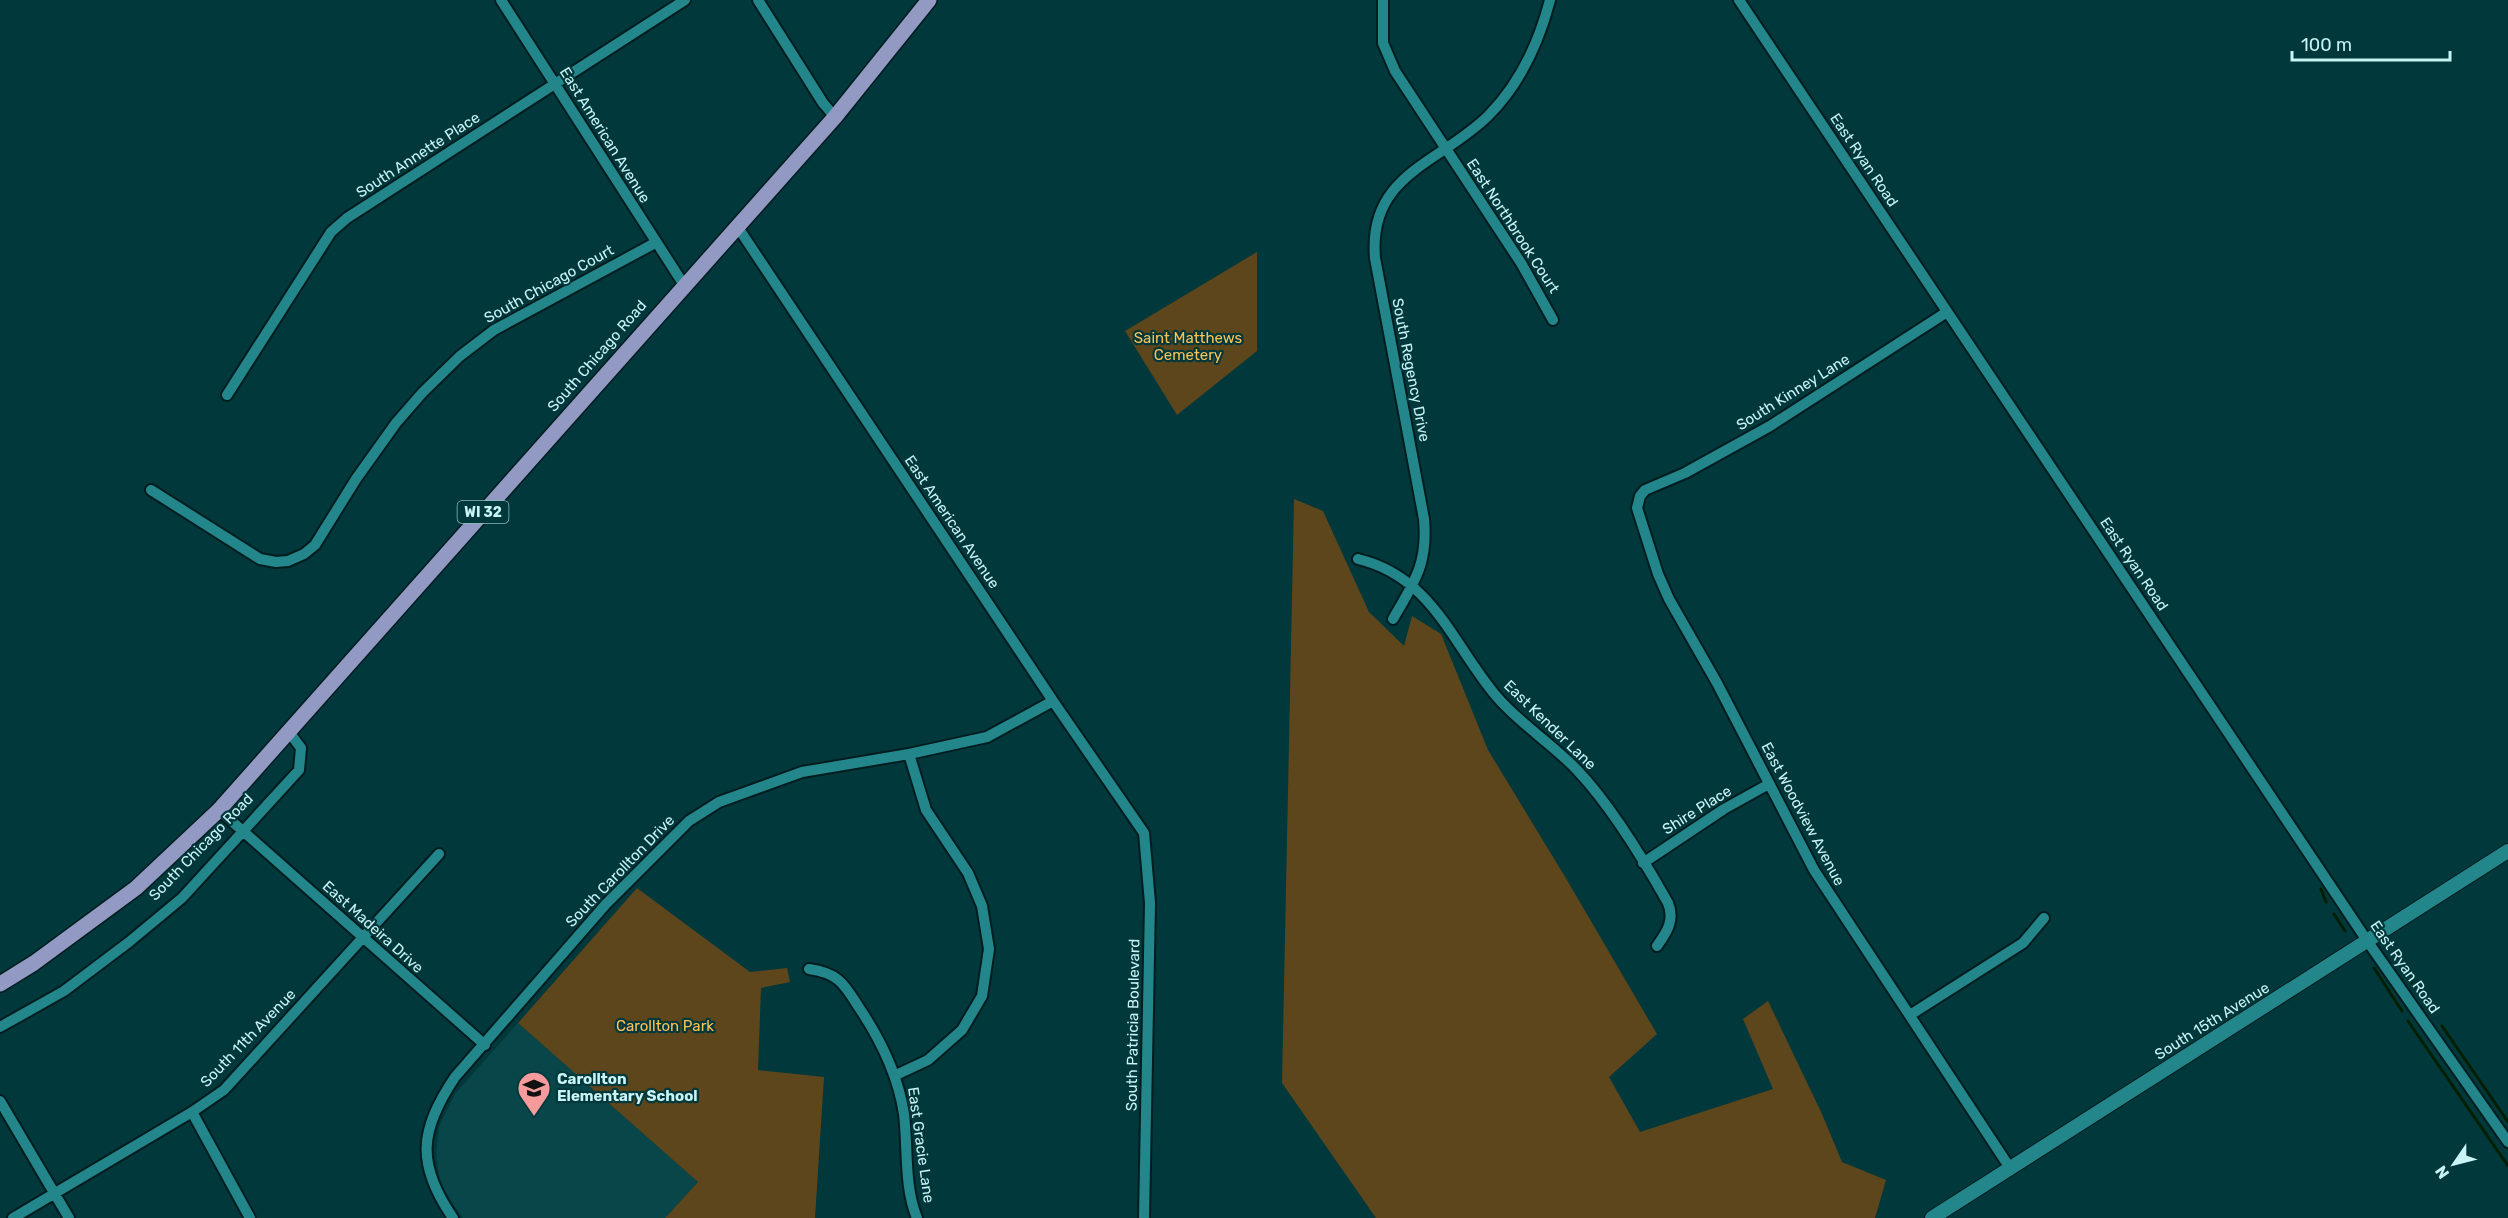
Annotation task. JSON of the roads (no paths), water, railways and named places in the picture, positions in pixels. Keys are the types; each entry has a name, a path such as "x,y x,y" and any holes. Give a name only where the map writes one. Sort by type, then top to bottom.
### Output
{"main road":[{"name":"South Chicago Road","path":"0,984 34,963 136,888 219,810 835,117 929,0"}],"street":[{"name":"East American Avenue","path":"501,0 684,285"},
{"name":"South Annette Place","path":"226,395 331,232 347,218 685,0"},
{"path":"758,0 823,104 835,117"},
{"name":"East Northbrook Court","path":"1383,0 1383,42 1387,56 1521,263 1553,320"},
{"name":"South Regency Drive","path":"1393,619 1412,586 1425,552 1424,519 1378,277 1374,241 1378,218 1394,188 1472,130 1508,92 1539,36 1550,0"},
{"name":"East Ryan Road","path":"1738,0 2368,942 2508,1142"},
{"name":"East American Avenue","path":"737,226 1144,833"},
{"name":"South Chicago Court","path":"151,490 260,559 288,561 304,554 315,544 379,446 423,392 447,367 494,330 656,243"},
{"name":"South Kinney Lane","path":"1649,488 1685,473 1770,426 1947,312"},
{"name":"East Woodview Avenue","path":"1649,488 1640,496 1637,508 1658,574 1814,870 2010,1168"},
{"name":"East Kender Lane","path":"1358,559 1387,568 1412,586 1434,607 1485,682 1505,706 1562,755 1592,787 1643,863 1671,911 1671,924 1657,946"},
{"name":"South Carollton Drive","path":"453,1218 433,1184 426,1165 425,1147 428,1129 440,1100 454,1077 485,1045 606,904 689,821 719,802 802,772 909,754 987,737 1053,700"},
{"name":"South Chicago Road","path":"0,1027 64,991 182,898 299,770 301,748 289,732"},
{"path":"896,1076 928,1060 962,1029 982,996 988,949 982,906 968,873 926,810 909,754"},
{"name":"Shire Place","path":"1643,863 1724,809 1769,784"},
{"name":"East Madeira Drive","path":"219,810 485,1045"},
{"name":"South Patricia Boulevard","path":"1144,833 1150,903 1144,1218"},
{"name":"South 15th Avenue","path":"1932,1218 2508,851"},
{"name":"South 11th Avenue","path":"12,1218 192,1113 224,1090 439,854"},
{"path":"1910,1014 2023,944 2044,918"},
{"name":"East Gracie Lane","path":"810,969 831,974 842,981 877,1035 896,1076 903,1113 911,1204 917,1218"},
{"path":"0,1101 69,1218"},
{"path":"192,1113 250,1218"}],"waterway":[{"path":"2321,889 2326,902"},
{"path":"2334,914 2345,931"},
{"path":"2394,958 2432,1011"},
{"path":"2374,968 2402,1011"},
{"path":"2408,1021 2508,1166"},
{"path":"2442,1026 2508,1122"}],"place":[{"name":"Carollton Elementary School","path":"534,1117"}],"park label":[{"name":"Saint Matthews Cemetery","path":"1188,346"},
{"name":"Carollton Park","path":"665,1026"}]}
